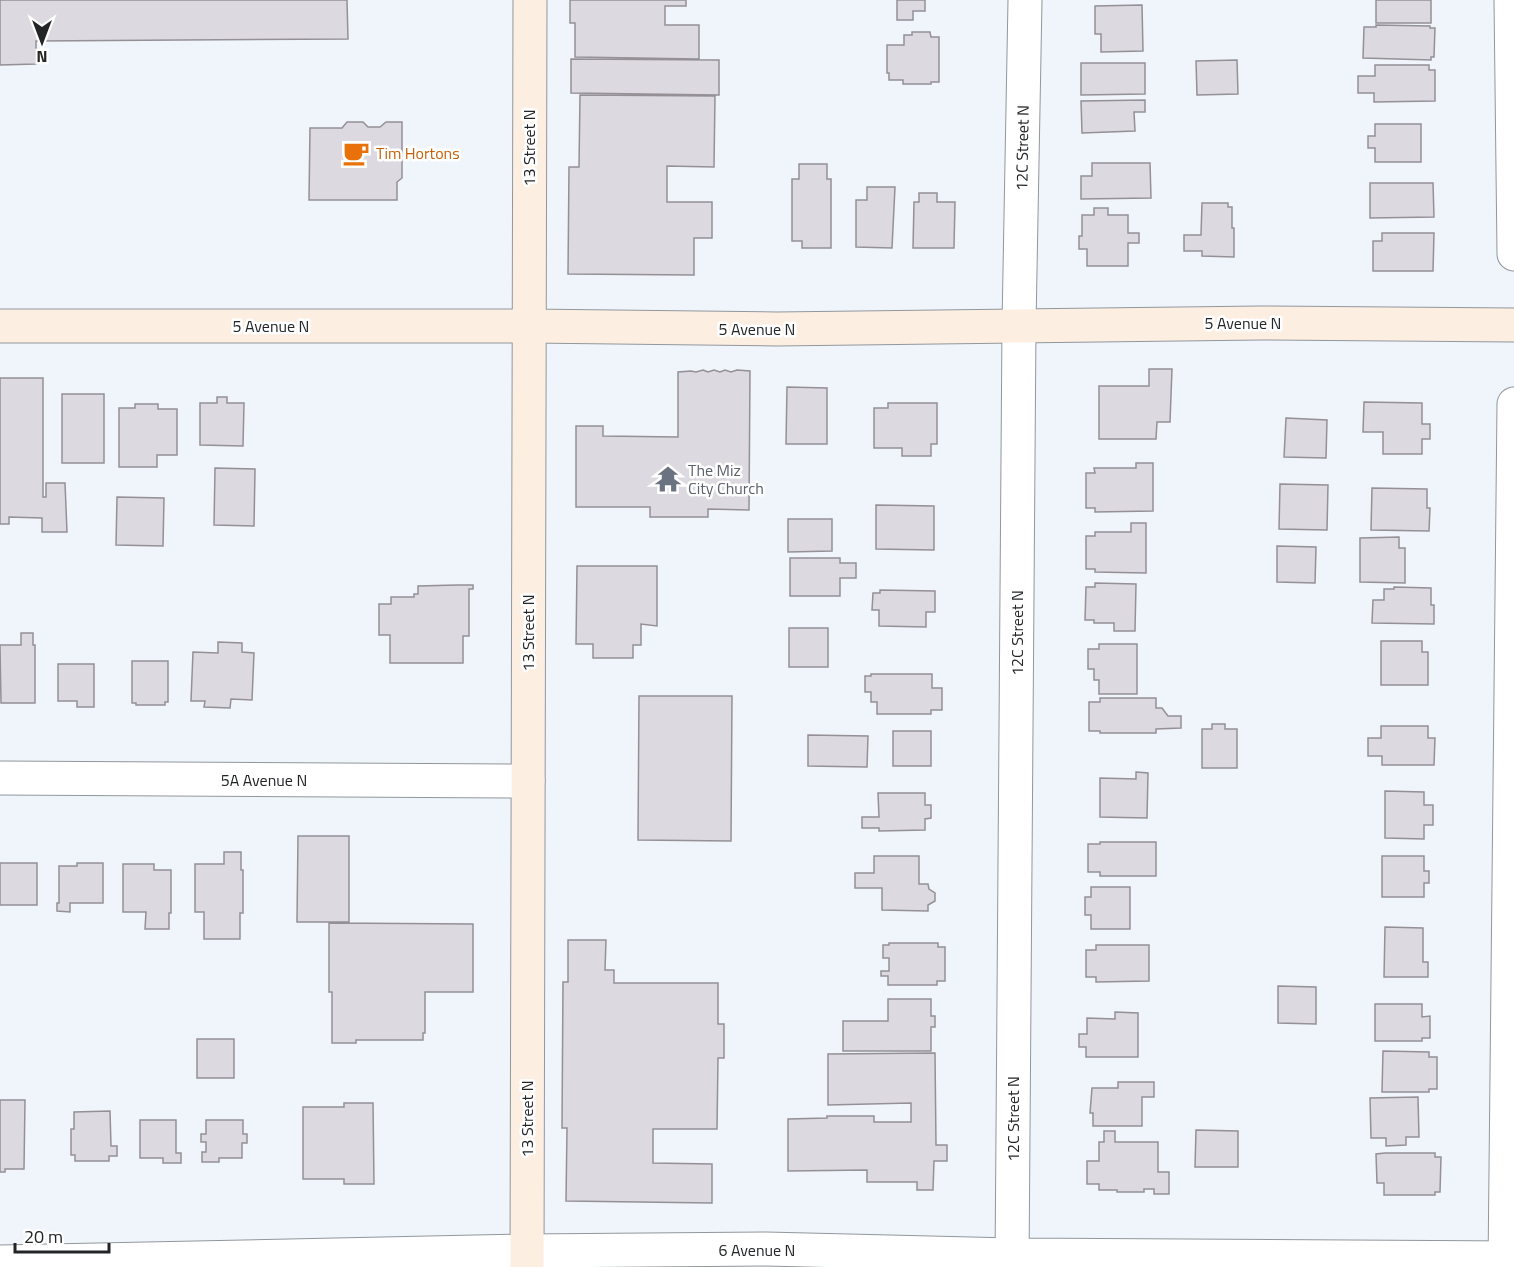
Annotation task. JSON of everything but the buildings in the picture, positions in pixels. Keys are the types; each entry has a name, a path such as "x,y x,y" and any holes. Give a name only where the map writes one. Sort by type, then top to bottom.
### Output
{"main road":[{"name":"13 Street N","path":"527,1259 530,0"},
{"name":"5 Avenue N","path":"0,326 529,326 777,329 1272,323 1514,326"}],"street":[{"name":"12C Street N","path":"1012,1261 1019,325 1024,0"},
{"path":"1511,0 1514,254"},
{"path":"1508,1261 1514,404"},
{"name":"5A Avenue N","path":"0,778 528,782"},
{"name":"6 Avenue N","path":"0,1262 527,1259 766,1249 1012,1261 1508,1261"}],"place":[{"name":"Tim Hortons","path":"356,153"},
{"name":"The Miz City Church","path":"668,479"}]}
